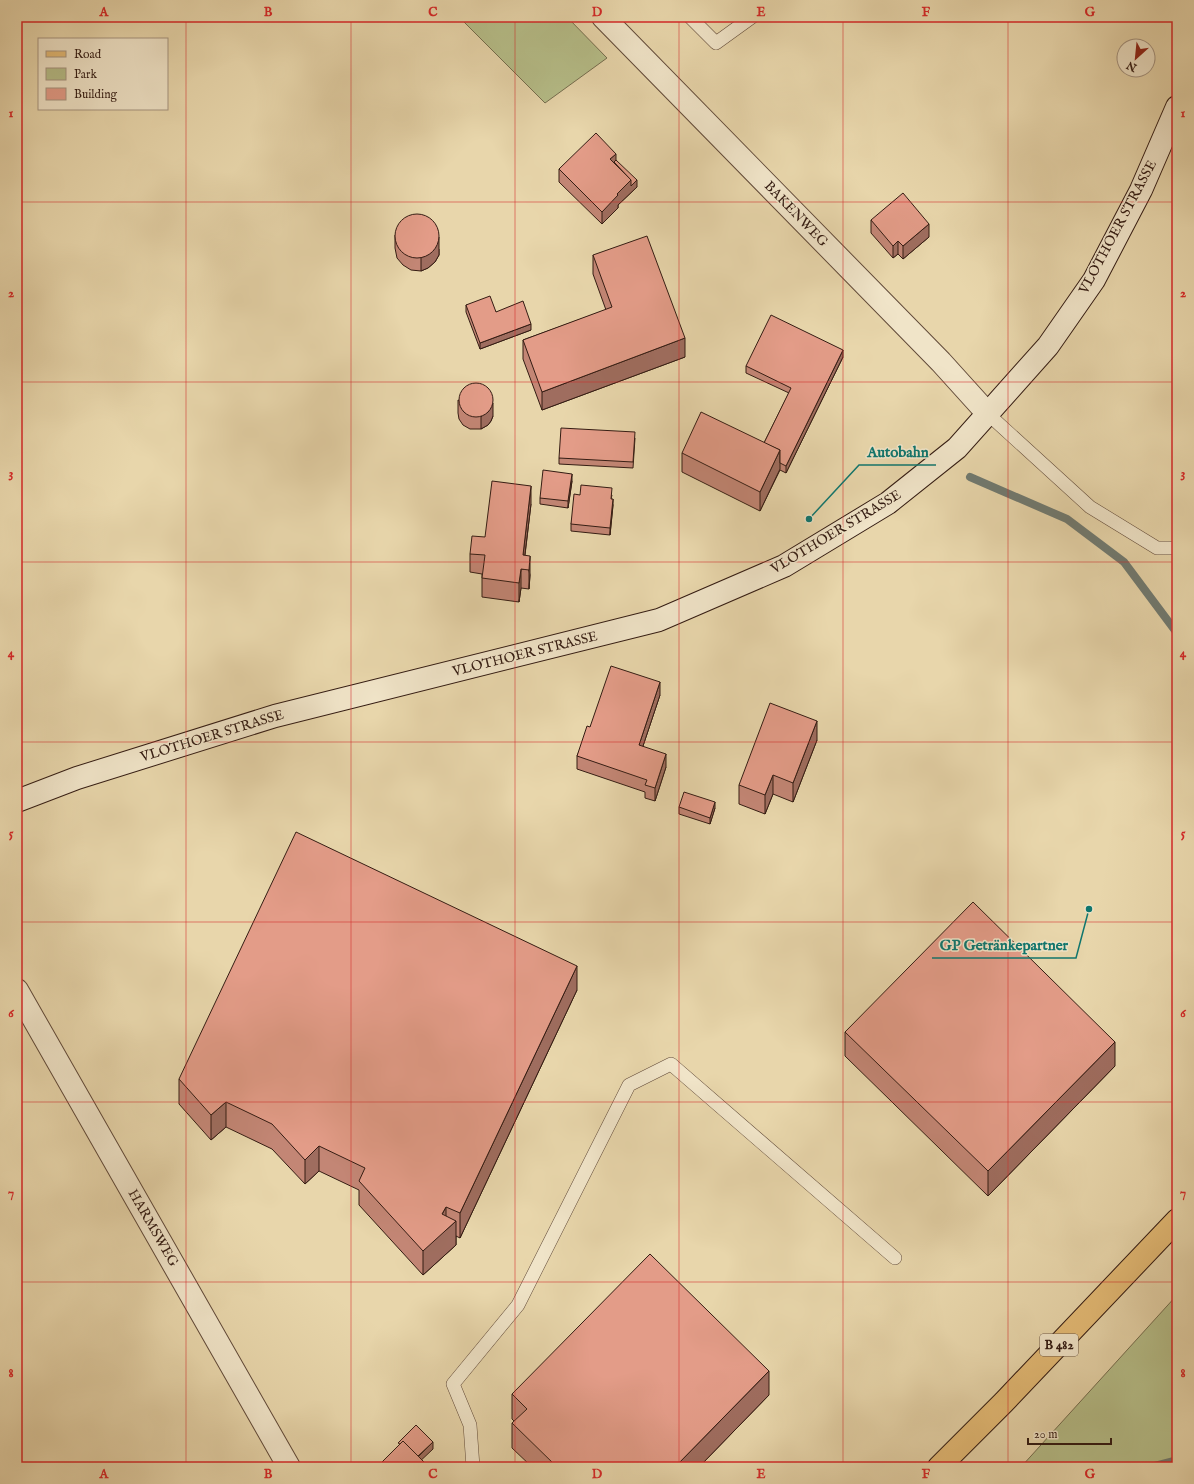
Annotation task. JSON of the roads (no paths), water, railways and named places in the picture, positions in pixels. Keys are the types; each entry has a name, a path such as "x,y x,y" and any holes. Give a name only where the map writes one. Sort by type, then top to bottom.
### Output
{"main road":[{"name":"B 482","path":"939,1467 1004,1402 1177,1220"}],"street":[{"name":"BAKENWEG","path":"603,17 935,356 988,414"},
{"name":"VLOTHOER STRASSE","path":"17,801 77,778 275,716 659,620 784,566 888,503 957,448 1048,346 1094,280 1141,190 1177,107"},
{"name":"HARMSWEG","path":"17,990 289,1467"}],"lane":[{"path":"690,17 716,43 752,17"},
{"path":"988,414 1090,507 1157,548 1177,548"},
{"path":"473,1467 470,1425 453,1384 518,1305 629,1085 636,1081 671,1064 894,1258"}],"waterway":[{"path":"970,477 1067,519 1124,562 1177,633"},
{"path":"1150,1467 1177,1460"}],"place":[{"name":"Autobahn","path":"809,519"},
{"name":"GP Getränkepartner","path":"1089,909"}]}
